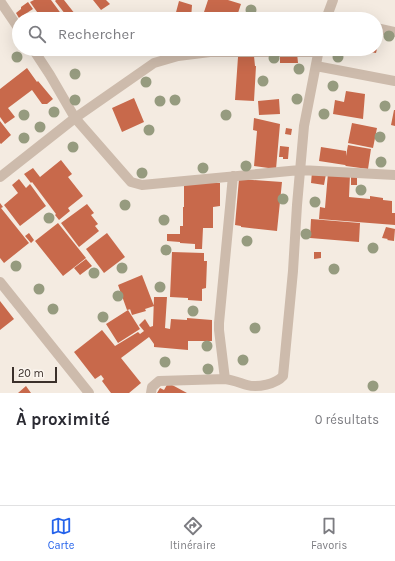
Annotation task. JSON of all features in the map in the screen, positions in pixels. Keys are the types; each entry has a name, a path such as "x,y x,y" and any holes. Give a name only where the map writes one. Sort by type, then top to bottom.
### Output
{"street":[{"path":"329,12 333,0"},
{"path":"0,1 12,19"},
{"path":"383,29 395,32"},
{"path":"38,56 75,118 131,182 142,185 300,170 395,175"},
{"path":"0,178 75,118 154,63 178,56"},
{"path":"151,393 152,387 159,381 225,379 255,387 274,383 280,380 283,376 304,126 318,56"},
{"path":"316,66 395,81"},
{"path":"225,379 219,323 233,176"},
{"path":"0,282 89,393"}],"building":[{"path":"34,0 51,0 60,12 37,12 30,2"},
{"path":"64,0 73,12 64,12 55,1"},
{"path":"93,0 106,0 110,4 101,10"},
{"path":"208,0 228,0 241,4 238,12 204,12"},
{"path":"179,1 192,5 192,12 176,12"},
{"path":"28,2 33,9 28,12 17,12"},
{"path":"254,56 256,66 254,101 235,100 238,57"},
{"path":"280,56 297,56 298,63 280,63"},
{"path":"27,68 37,82 38,81 53,99 47,104 42,104 32,90 8,108 15,117 5,124 0,117 0,89"},
{"path":"346,91 365,94 363,119 333,114 335,100 344,102"},
{"path":"134,98 144,122 122,132 112,108"},
{"path":"279,99 280,114 259,115 258,101"},
{"path":"395,110 395,126 391,125"},
{"path":"254,118 280,124 276,169 254,166 257,131 253,130"},
{"path":"0,121 11,135 1,144 0,143"},
{"path":"352,123 377,128 373,148 348,143"},
{"path":"286,128 292,129 291,135 285,134"},
{"path":"348,145 371,149 368,169 319,161 321,147 346,151 346,156"},
{"path":"280,146 289,147 288,159 279,157"},
{"path":"61,160 72,174 68,177 83,196 68,208 70,211 59,220 32,182 31,183 24,174 33,168 40,177"},
{"path":"312,172 326,174 324,185 311,183"},
{"path":"328,173 350,175 349,197 370,199 370,196 392,201 392,213 395,213 395,225 319,219 320,207 325,208"},
{"path":"351,176 357,176 357,185 351,185"},
{"path":"19,179 26,188 30,184 46,206 20,226 4,205 18,193 12,185"},
{"path":"239,179 282,182 277,231 235,225"},
{"path":"184,183 220,183 220,206 213,207 213,228 203,228 202,249 195,249 195,244 167,241 167,234 180,234 180,226 183,226"},
{"path":"0,203 3,207 1,208 29,243 4,263 0,258"},
{"path":"87,204 94,213 91,215 98,224 95,226 99,231 79,247 61,223"},
{"path":"311,219 360,223 359,242 310,238"},
{"path":"58,223 86,258 63,276 35,241"},
{"path":"386,227 395,229 394,241 382,238"},
{"path":"29,233 34,240 31,243 25,236"},
{"path":"107,233 125,257 104,273 86,249"},
{"path":"172,252 204,253 204,261 207,261 206,288 202,289 202,301 188,300 188,298 170,297"},
{"path":"314,252 321,252 321,258 314,259"},
{"path":"86,259 92,266 80,275 74,268"},
{"path":"142,275 154,306 145,309 146,311 132,315 130,309 127,310 118,285"},
{"path":"154,297 167,297 165,328 170,329 171,319 187,320 187,318 212,320 212,341 188,341 188,350 154,347 154,344 149,337 121,358 141,383 129,393 111,393 102,381 104,379 101,375 95,379 74,352 102,330 115,346 138,332 140,334 144,331 139,325 145,319 150,327 153,326"},
{"path":"0,301 14,319 0,330"},
{"path":"128,310 140,329 118,343 106,324"},
{"path":"168,383 187,393 157,393 160,388 164,390"},
{"path":"26,386 31,393 18,393"}]}
